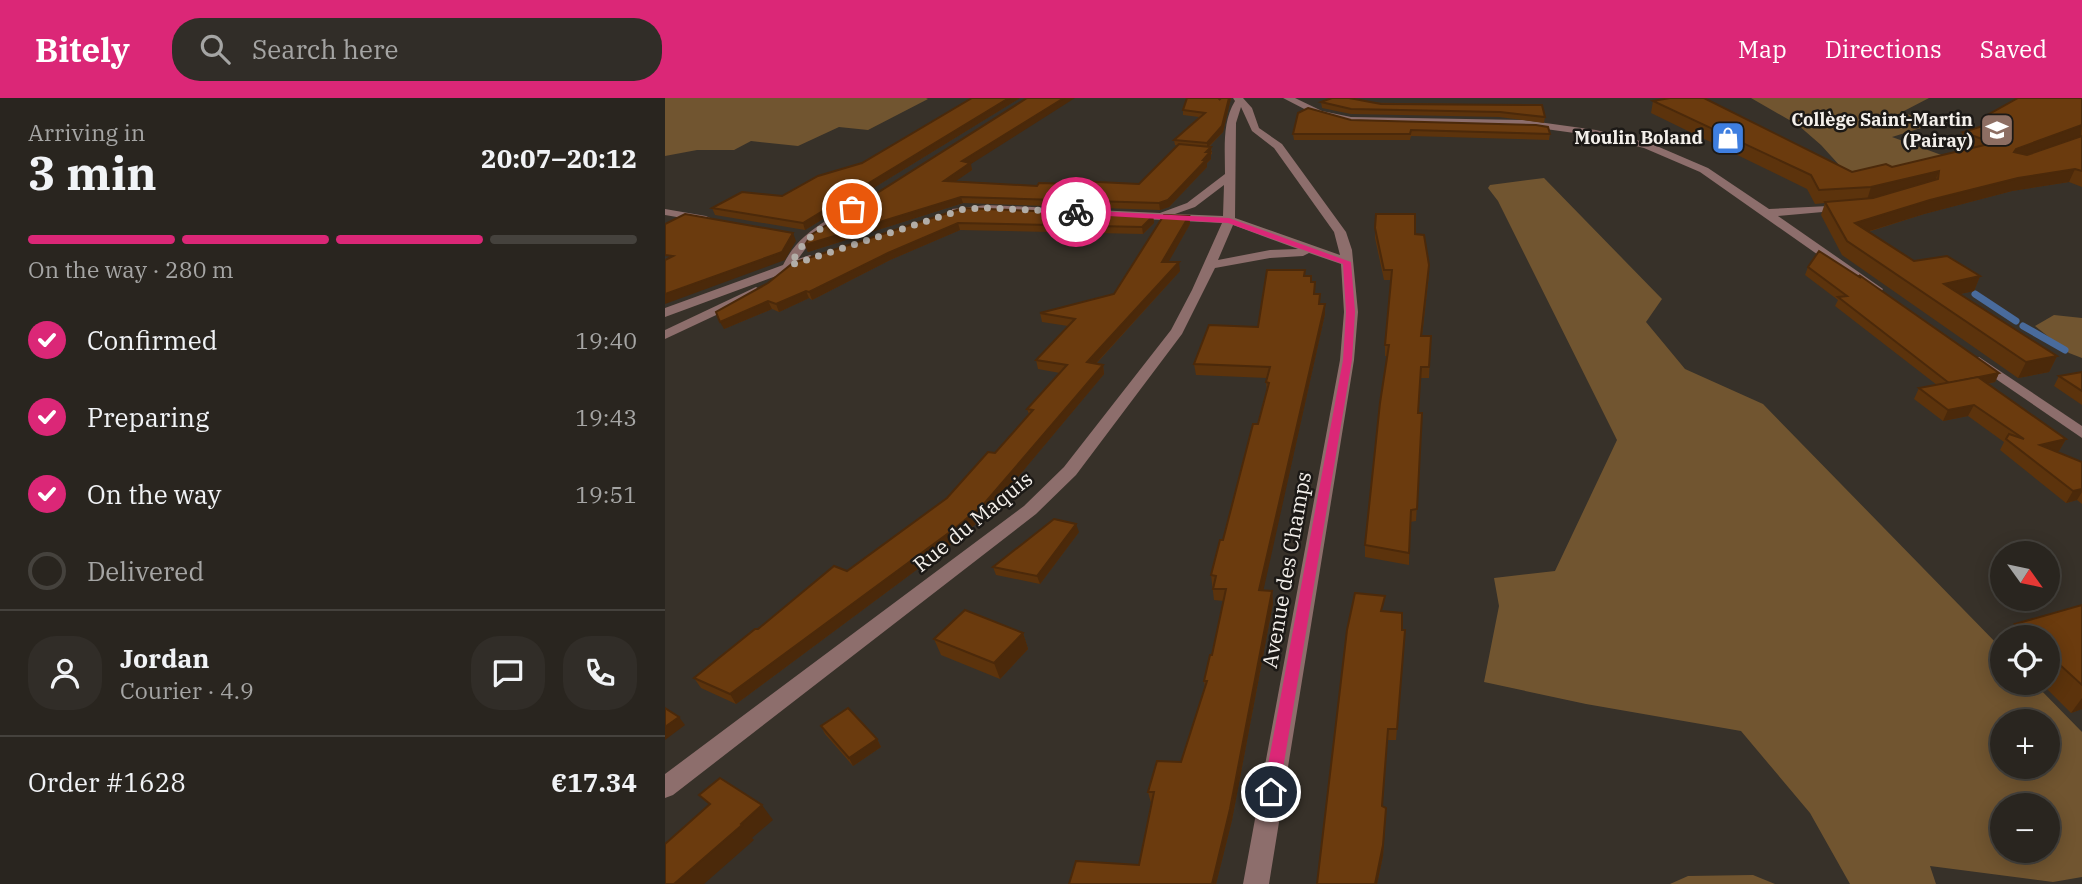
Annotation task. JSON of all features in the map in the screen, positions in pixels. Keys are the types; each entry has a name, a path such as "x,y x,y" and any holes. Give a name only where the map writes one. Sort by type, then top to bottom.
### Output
{"street":[{"path":"1288,98 1319,113 1351,120 1524,123 1571,128 1619,138 1667,153 1704,170 1892,300"},
{"path":"1229,220 1231,174 1245,139 1247,108 1239,100 1231,118 1245,139"},
{"name":"Avenue des Champs","path":"1245,139 1268,140 1284,154 1340,232 1347,262 1351,312 1347,360 1256,884"},
{"path":"1152,216 1191,205 1231,174"},
{"path":"1768,213 1860,206"},
{"path":"944,214 987,208 1229,220 1347,262"},
{"path":"665,212 715,220"},
{"path":"665,335 772,284 791,265 802,236 843,215"},
{"name":"Rue du Maquis","path":"665,788 1030,509 1070,471 1177,331 1229,220"},
{"path":"1210,265 1271,254 1312,251"},
{"path":"665,313 817,257"},
{"path":"1969,354 2082,433"}],"shaded area":[{"path":"665,98 928,99 868,130 839,127 798,146 751,141 734,150 697,150 665,156"},
{"path":"1751,98 1929,98 1902,112 1934,124 1892,137 1958,161 1851,178 1821,145 1798,125"},
{"path":"1544,178 1662,299 1646,322 1685,369 1763,404 1990,637 1990,695 2046,695 2059,709 1990,709 1990,779 2060,779 2060,710 2082,732 2082,877 2053,882 1930,866 1936,884 1850,884 1810,813 1741,731 1586,704 1484,682 1499,606 1494,578 1555,571 1617,440 1498,201 1488,188 1490,185"},
{"path":"2054,315 2082,318 2082,358 2069,353 2035,326"},
{"path":"1753,875 1775,884 1670,884 1688,876"}],"building":[{"path":"972,98 1009,98 803,223 712,208 742,192 782,196 818,176 862,163"},
{"path":"1027,98 1064,98 962,161 970,163 944,181 1037,186 1039,183 1074,184 1077,181 1139,184 1179,144 1211,147 1206,152 1210,152 1203,160 1206,160 1168,200 1159,203 961,197 805,245 811,235"},
{"path":"1187,98 1229,98 1222,126 1207,143 1174,140 1205,113 1183,110"},
{"path":"1332,98 1381,104 1542,105 1545,117 1500,112 1351,109 1321,102"},
{"path":"1704,98 1852,172 1886,164 1892,167 1993,143 1963,132 1999,121 1984,117 2018,98 2082,98 2082,125 2014,152 2027,155 2082,136 2082,171 2075,169 2018,178 1930,200 1855,223 1914,261 1947,256 1980,276 1944,284 2057,356 2026,362 1847,241 1825,202 1873,198 1938,179 1939,171 1871,187 1819,190 1811,175 1653,101"},
{"path":"1308,108 1351,120 1536,125 1548,127 1550,134 1411,130 1410,134 1293,134 1298,113"},
{"path":"963,208 1153,216 1142,227 958,223 888,253 809,292 776,304 768,301 720,322 716,312 768,283 793,263"},
{"path":"685,214 793,233 782,252 665,294 665,260 673,256 665,255 665,224"},
{"path":"1376,214 1415,214 1415,234 1424,235 1429,265 1421,336 1431,336 1429,367 1421,367 1418,413 1422,413 1417,509 1411,510 1409,553 1365,545 1389,345 1385,345 1392,270 1384,270 1375,228"},
{"path":"1164,215 1189,216 1162,262 1179,262 1087,362 1103,365 983,505 730,694 694,678 834,566 847,571 947,498 988,452 995,453 1033,410 1027,409 1067,365 1036,360 1075,319 1040,313 1114,294"},
{"path":"1819,251 1861,278 1859,275 1999,373 1949,383 1838,297 1847,296 1808,267"},
{"path":"1267,270 1305,270 1304,276 1311,276 1311,282 1315,282 1314,294 1320,294 1319,304 1325,304 1259,590 1272,591 1230,809 1212,884 1069,884 1076,861 1139,865 1154,792 1148,792 1157,761 1181,762 1207,681 1204,681 1226,589 1213,589 1216,576 1211,575 1220,540 1223,540 1253,424 1258,424 1269,383 1266,382 1270,367 1194,364 1209,325 1258,327"},
{"path":"2082,372 2082,391 2059,376"},
{"path":"1978,377 2066,439 2040,445 2082,462 2082,489 2073,491 2006,439 2009,434 2024,439 1974,405 1948,410 1919,388"},
{"path":"1054,519 1076,524 1037,576 993,567"},
{"path":"1355,593 1385,596 1381,611 1402,613 1402,630 1405,630 1397,729 1388,729 1382,806 1386,808 1383,845 1375,884 1317,884 1347,630"},
{"path":"2082,605 2082,685 2060,665 2060,625 2015,624"},
{"path":"965,610 1023,633 994,663 934,639"},
{"path":"665,708 679,717 665,727"},
{"path":"848,708 877,739 849,758 821,726"},
{"path":"720,778 762,805 674,884 665,884 665,844 710,804 699,795"}],"waterway":[{"path":"1975,294 2016,321"},
{"path":"2023,326 2065,350"}],"way so far":[{"path":"852,209 808,237 797,249 791,265 964,209 1076,212"}],"place":[{"name":"Collège Saint-Martin (Pairay)","path":"1997,130"},
{"name":"Moulin Boland","path":"1728,138"}],"route":[{"path":"1076,212 1229,220 1306,250 1347,262 1351,312 1347,360 1271,792"}]}
